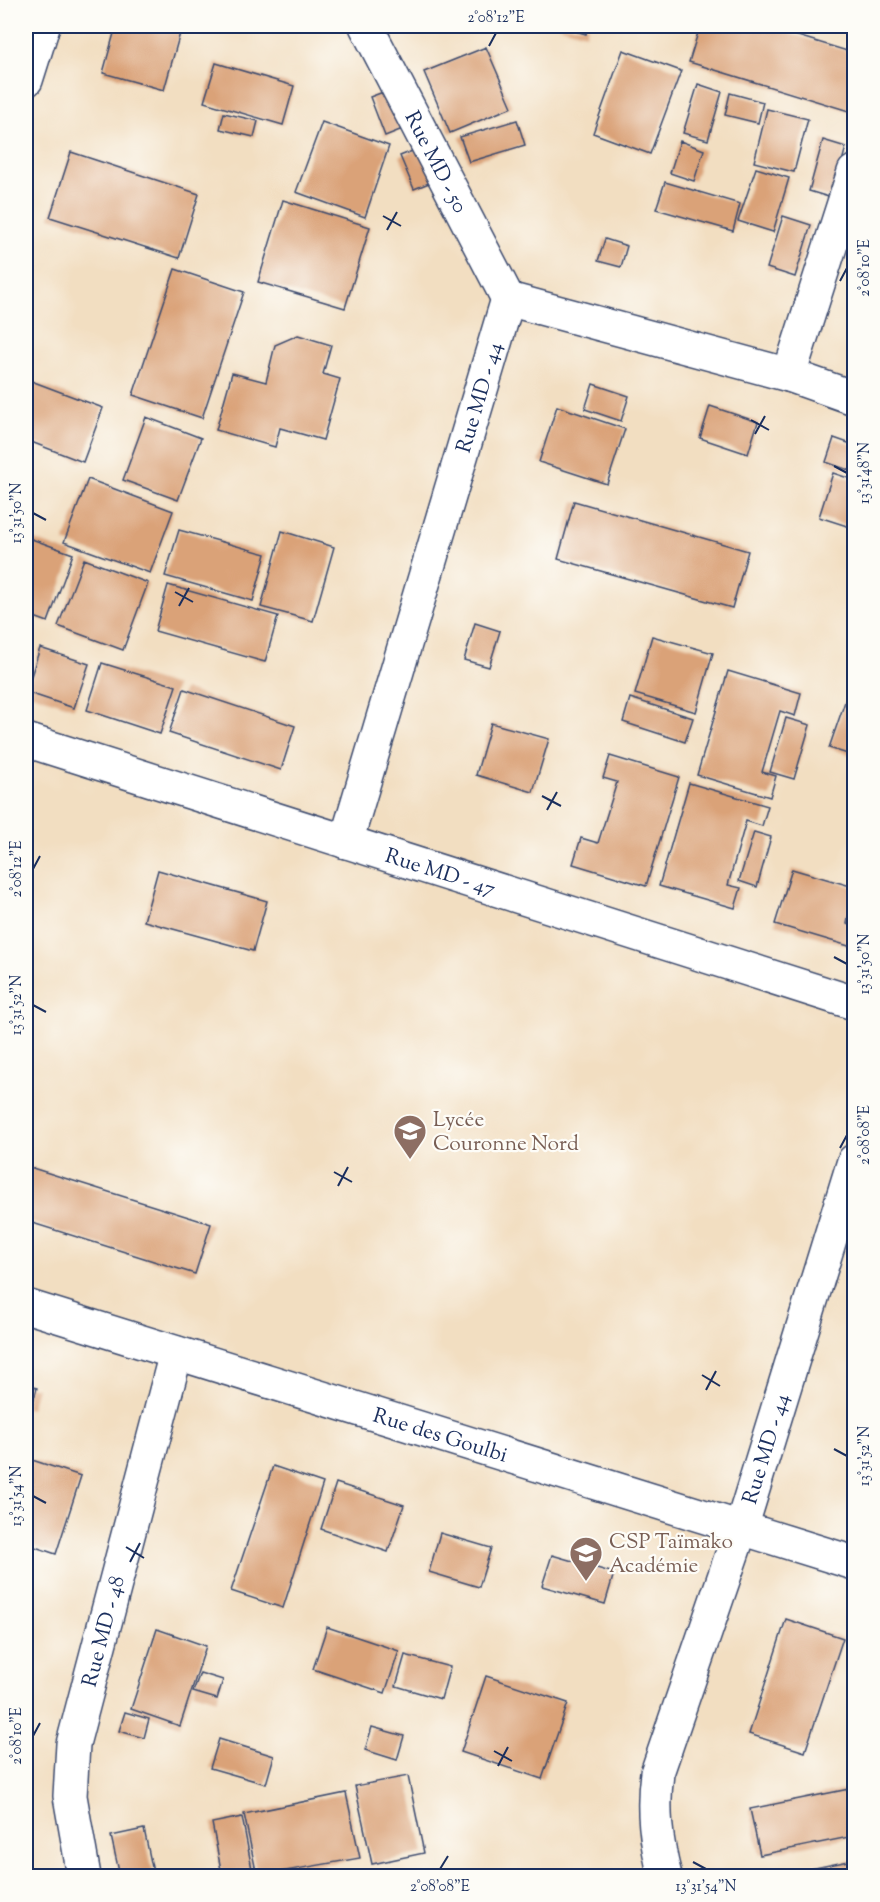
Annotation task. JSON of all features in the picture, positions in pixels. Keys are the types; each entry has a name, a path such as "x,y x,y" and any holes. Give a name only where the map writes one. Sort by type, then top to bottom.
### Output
{"street":[{"path":"26,80 43,26"},
{"name":"Rue MD - 50","path":"366,26 508,298"},
{"path":"789,375 855,172"},
{"path":"508,298 789,375 855,398"},
{"name":"Rue MD - 44","path":"346,842 508,298"},
{"name":"Rue MD - 47","path":"26,740 855,1003"},
{"name":"Rue MD - 44","path":"665,1876 655,1833 653,1800 657,1773 741,1528 855,1161"},
{"name":"Rue des Goulbi","path":"26,1306 855,1563"},
{"name":"Rue MD - 48","path":"84,1876 70,1796 73,1744 176,1353"}],"building":[{"path":"116,26 182,26 164,90 103,73"},
{"path":"558,26 588,26 586,34"},
{"path":"700,26 765,26 854,53 852,112 689,62"},
{"path":"486,47 512,107 450,133 424,72"},
{"path":"623,50 681,71 650,154 593,133"},
{"path":"216,63 294,86 283,125 204,102"},
{"path":"698,84 722,92 708,140 683,133"},
{"path":"394,88 410,126 385,136 370,97"},
{"path":"730,93 763,102 758,123 725,115"},
{"path":"767,109 808,119 794,172 754,162"},
{"path":"224,113 258,121 254,137 220,129"},
{"path":"517,120 525,145 469,162 460,137"},
{"path":"322,122 389,146 365,217 296,192"},
{"path":"823,140 846,147 832,198 809,191"},
{"path":"680,141 704,150 694,181 670,173"},
{"path":"425,146 439,179 414,189 400,156"},
{"path":"71,152 199,194 179,258 50,217"},
{"path":"756,168 789,178 773,232 738,221"},
{"path":"665,182 740,204 733,231 656,209"},
{"path":"283,200 370,227 345,308 258,282"},
{"path":"783,216 811,225 795,277 767,268"},
{"path":"605,239 627,246 621,267 598,261"},
{"path":"175,269 244,292 202,418 133,395"},
{"path":"298,335 331,345 323,374 340,379 323,440 280,428 275,447 216,430 232,373 266,382 275,345"},
{"path":"26,379 103,408 83,462 26,440"},
{"path":"593,384 629,396 621,421 585,409"},
{"path":"557,406 625,429 607,484 539,462"},
{"path":"710,406 758,422 748,454 700,438"},
{"path":"146,417 201,438 178,500 123,480"},
{"path":"834,438 854,445 854,472 826,462"},
{"path":"833,473 854,480 853,528 819,517"},
{"path":"88,479 173,511 150,573 64,542"},
{"path":"574,501 748,551 732,608 558,559"},
{"path":"179,530 266,554 253,601 165,576"},
{"path":"282,531 334,547 313,621 261,607"},
{"path":"26,537 73,554 48,622 26,614"},
{"path":"84,559 148,583 123,650 58,626"},
{"path":"168,585 278,616 265,662 155,631"},
{"path":"475,623 500,631 489,667 464,660"},
{"path":"652,636 713,653 696,712 635,694"},
{"path":"40,648 89,664 74,708 26,692"},
{"path":"102,663 176,686 160,734 87,710"},
{"path":"728,671 801,693 795,716 780,711 762,772 776,776 770,797 697,775"},
{"path":"184,689 295,726 281,770 169,733"},
{"path":"848,693 854,695 854,756 829,748"},
{"path":"630,698 693,718 685,742 623,722"},
{"path":"786,718 810,725 794,779 770,772"},
{"path":"491,723 549,739 533,792 476,775"},
{"path":"610,756 679,777 646,886 573,864 581,838 598,843 617,782 603,778"},
{"path":"689,783 768,806 762,826 746,821 728,885 741,888 735,908 659,886"},
{"path":"754,832 771,837 757,887 739,881"},
{"path":"792,869 854,887 847,924 854,926 852,947 775,924"},
{"path":"158,870 267,901 253,951 144,921"},
{"path":"26,1166 211,1224 195,1274 26,1221"},
{"path":"26,1385 37,1388 31,1409 26,1408"},
{"path":"26,1458 81,1476 56,1554 26,1544"},
{"path":"273,1466 323,1483 283,1608 231,1591"},
{"path":"336,1483 404,1505 388,1552 321,1529"},
{"path":"440,1533 491,1548 479,1587 429,1572"},
{"path":"552,1555 614,1573 605,1604 542,1586"},
{"path":"786,1619 843,1638 805,1752 749,1734"},
{"path":"327,1627 399,1651 385,1693 313,1669"},
{"path":"157,1629 206,1646 180,1726 131,1709"},
{"path":"405,1655 450,1667 441,1699 396,1686"},
{"path":"200,1673 223,1680 217,1699 193,1692"},
{"path":"486,1676 568,1703 542,1779 461,1752"},
{"path":"125,1712 149,1719 144,1738 119,1731"},
{"path":"372,1727 404,1736 397,1760 365,1750"},
{"path":"219,1739 274,1756 266,1784 210,1768"},
{"path":"408,1776 424,1853 372,1864 355,1786"},
{"path":"854,1788 854,1836 760,1855 750,1809"},
{"path":"346,1793 360,1858 257,1876 244,1814"},
{"path":"242,1817 252,1869 222,1875 212,1823"},
{"path":"144,1829 153,1872 120,1876 111,1836"},
{"path":"854,1860 854,1876 806,1876 805,1870"}],"place":[{"name":"Lycée Couronne Nord","path":"410,1160"},
{"name":"CSP Taïmako Académie","path":"586,1582"}]}
